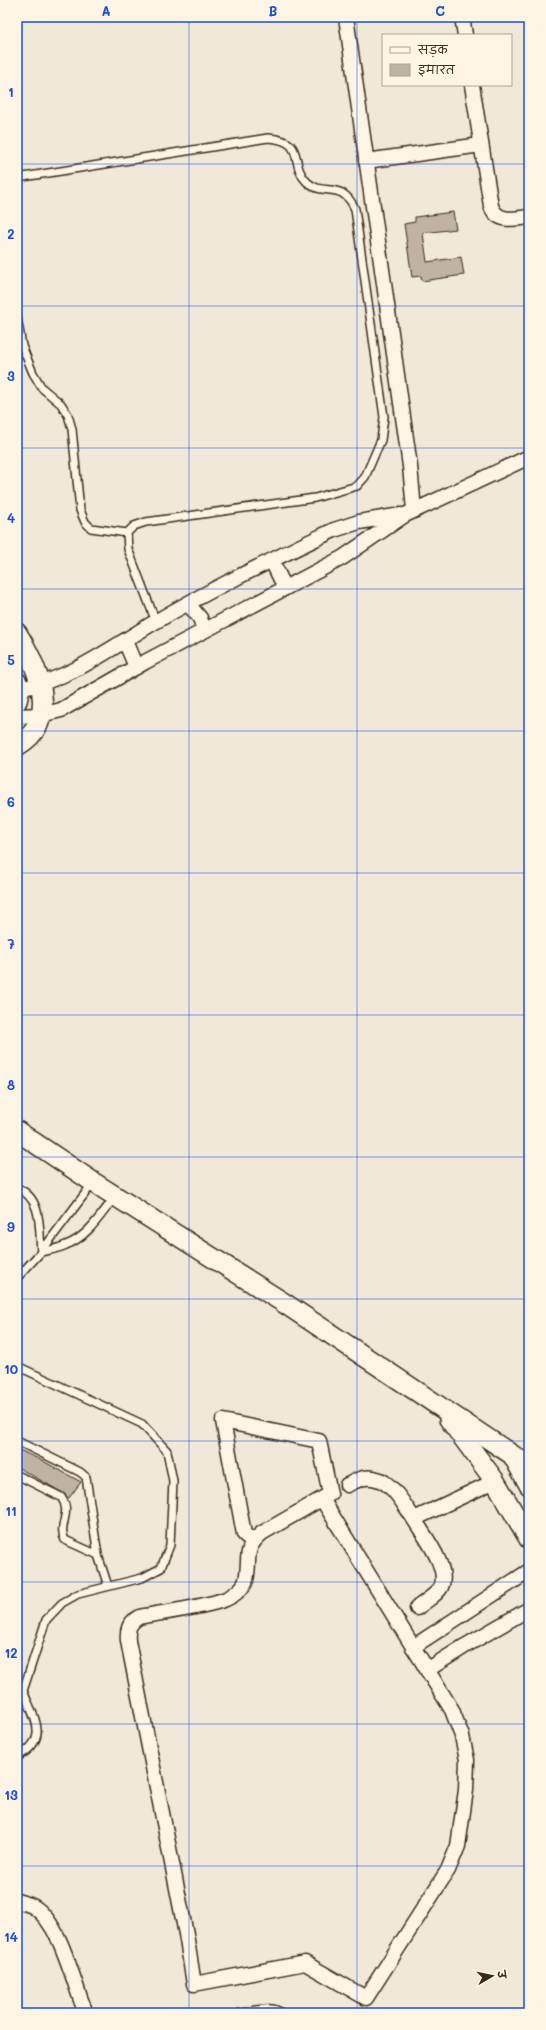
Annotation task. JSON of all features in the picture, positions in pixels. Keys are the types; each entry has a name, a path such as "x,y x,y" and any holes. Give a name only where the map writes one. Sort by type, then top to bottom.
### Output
{"street":[{"path":"346,17 410,466 410,512"},
{"path":"462,17 465,34"},
{"path":"472,86 490,206 494,214 502,219 529,217"},
{"path":"366,161 481,145"},
{"path":"17,716 41,715 61,710 204,630 342,558 410,512 529,457"},
{"path":"18,691 41,685 76,670 188,604 334,530 359,522 410,512"},
{"path":"272,561 286,588"},
{"path":"188,604 200,618 204,630"},
{"path":"17,633 31,656 41,685 43,703 38,726 26,741 17,746"},
{"path":"125,641 136,667"},
{"path":"17,1132 281,1301 529,1466"},
{"path":"442,1409 495,1481 529,1539"},
{"path":"252,1541 244,1534 223,1421 319,1441 330,1494 262,1533 252,1541 248,1553 246,1582 237,1592 227,1598 213,1602 139,1617 131,1621 127,1630 146,1738 186,1934 194,1984 305,1963 366,1998 448,1870 458,1846 466,1790 467,1760 462,1736 452,1710 322,1499"},
{"path":"512,1455 529,1485"},
{"path":"347,1485 364,1478 378,1478 392,1488 414,1519 442,1565 443,1578 441,1588 417,1608"},
{"path":"414,1519 495,1481"},
{"path":"413,1647 529,1570"},
{"path":"427,1670 529,1609"},
{"path":"17,1901 34,1907 45,1916 57,1935 86,2013"}],"lane":[{"path":"17,178 268,138 280,139 288,143 295,152 300,172 306,181 314,187 340,191 350,198 355,209 384,417 381,440 365,477 357,486 346,491 315,498 146,522 134,526 127,533 128,549 156,622"},
{"path":"17,317 22,346 33,373 42,388 61,404 68,415 72,429 80,510 85,522 91,528 127,533"},
{"path":"17,1278 20,1270 41,1252 94,1182"},
{"path":"17,1188 32,1198 38,1210 41,1252"},
{"path":"41,1252 65,1246 77,1240 89,1230 115,1196"},
{"path":"17,1366 142,1424 167,1451 173,1481 170,1545 161,1568 142,1578 78,1594 62,1603 46,1620 23,1691"},
{"path":"17,1440 80,1472 86,1477 98,1555 108,1586"},
{"path":"17,1475 61,1497 65,1502 67,1510 62,1535 65,1540 98,1555"},
{"path":"17,1684 23,1691 37,1726 38,1737 32,1746 17,1757"},
{"path":"240,2013 272,2009 278,2010 281,2013"}],"building":[{"path":"453,212 456,229 423,233 427,262 461,257 464,275 422,281 421,276 412,277 404,224 415,222 415,217"},
{"path":"17,1449 43,1461 81,1482 69,1498 63,1493 17,1467"}]}
